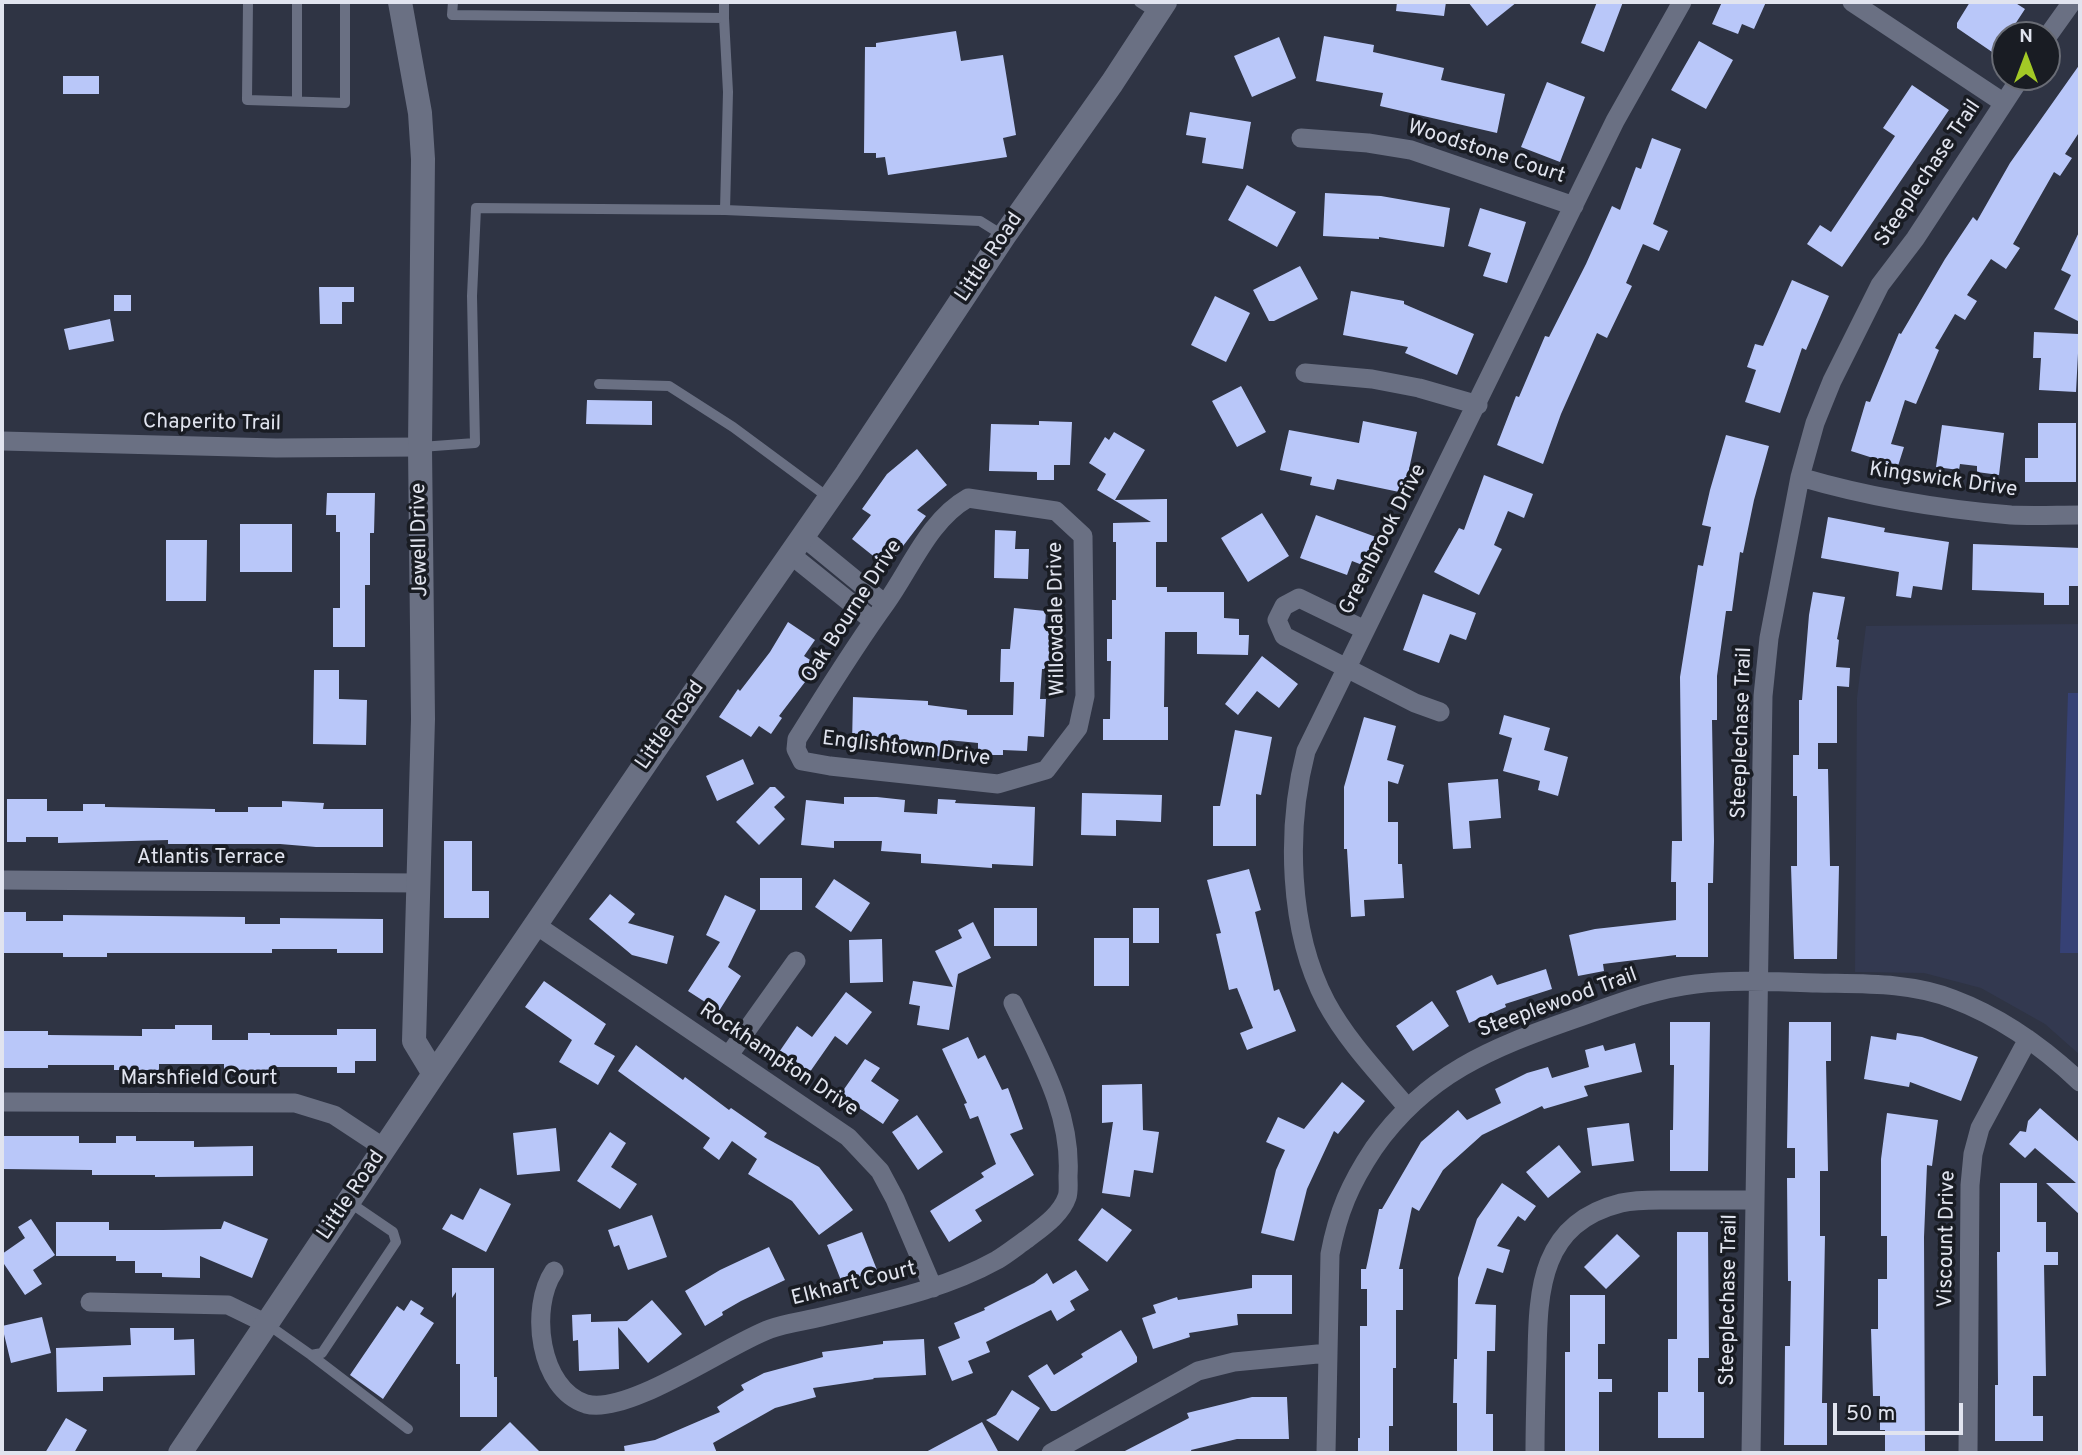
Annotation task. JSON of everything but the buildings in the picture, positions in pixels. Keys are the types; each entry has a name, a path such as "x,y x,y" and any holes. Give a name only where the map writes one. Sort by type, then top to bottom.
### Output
{"street":[{"name":"Jewell Drive","path":"400,2 420,113 423,159 420,447 423,719 414,1041 434,1074"},
{"name":"Greenbrook Drive","path":"1407,1107 1350,1040 1326,1002 1310,966 1301,933 1295,884 1295,813 1306,751 1615,121 1682,2"},
{"path":"1852,2 2004,103"},
{"path":"2058,21 2072,2"},
{"name":"Little Road","path":"180,1453 434,1074 829,498 1004,236 1112,83 1153,6"},
{"name":"Steeplechase Trail","path":"1751,1453 1763,696 1769,638 1800,477 1815,424 1832,381 1880,285 1915,239 2012,91"},
{"name":"Woodstone Court","path":"1301,138 1368,143 1411,150 1574,206"},
{"path":"1305,373 1372,379 1419,388 1478,405"},
{"name":"Chaperito Trail","path":"2,441 275,448 420,447"},
{"name":"Kingswick Drive","path":"1800,477 1843,489 1958,509 2014,515 2080,515"},
{"name":"Oak Bourne Drive","path":"802,761 796,749 797,739 872,620 951,508 968,498"},
{"name":"Willowdale Drive","path":"968,498 1056,511 1083,536 1085,696 1078,728 1045,770"},
{"path":"796,545 885,604"},
{"path":"796,545 872,620"},
{"path":"1365,630 1299,598 1284,606 1277,620 1284,636 1415,703 1440,712"},
{"name":"Englishtown Drive","path":"802,761 998,784 1045,770"},
{"name":"Atlantis Terrace","path":"2,880 419,883"},
{"name":"Rockhampton Drive","path":"536,925 848,1137 880,1171 895,1199 933,1288"},
{"path":"729,1055 796,961"},
{"name":"Steeplewood Trail","path":"1326,1453 1330,1254 1336,1223 1348,1191 1390,1126 1407,1107 1444,1078 1517,1039 1634,998 1698,983 1877,984 1952,998 1998,1019 2028,1039 2080,1082"},
{"name":"Elkhart Court","path":"554,1271 542,1301 540,1333 549,1368 565,1392 587,1404 601,1405 639,1396 770,1329 933,1288 998,1260 1049,1223 1067,1198 1069,1160 1065,1123 1049,1077 1013,1003"},
{"name":"Viscount Drive","path":"1968,1453 1970,1185 1973,1154 1980,1128 2028,1039"},
{"name":"Marshfield Court","path":"2,1102 295,1103 334,1115 384,1148"},
{"path":"1535,1453 1538,1308 1541,1283 1551,1257 1575,1224 1620,1203 1641,1200 1755,1200"},
{"path":"90,1302 228,1305 267,1324"},
{"path":"1051,1453 1198,1371 1234,1362 1328,1353"}],"lane":[{"path":"248,2 247,100 345,103 345,2"},
{"path":"297,2 297,101"},
{"path":"453,2 453,15 724,18"},
{"path":"724,2 728,92 725,210"},
{"path":"420,447 475,443 472,296 476,208 725,210 980,221 1004,236"},
{"path":"599,384 669,386 733,427 829,498"},
{"path":"312,1355 322,1353 396,1242 393,1232 348,1202"},
{"path":"267,1324 408,1429"}],"shaded area":[{"path":"2080,624 2080,1055 2045,1024 1981,988 1924,973 1855,972 1857,698 1866,626"},
{"path":"2068,693 2080,693 2080,953 2060,953"}]}
